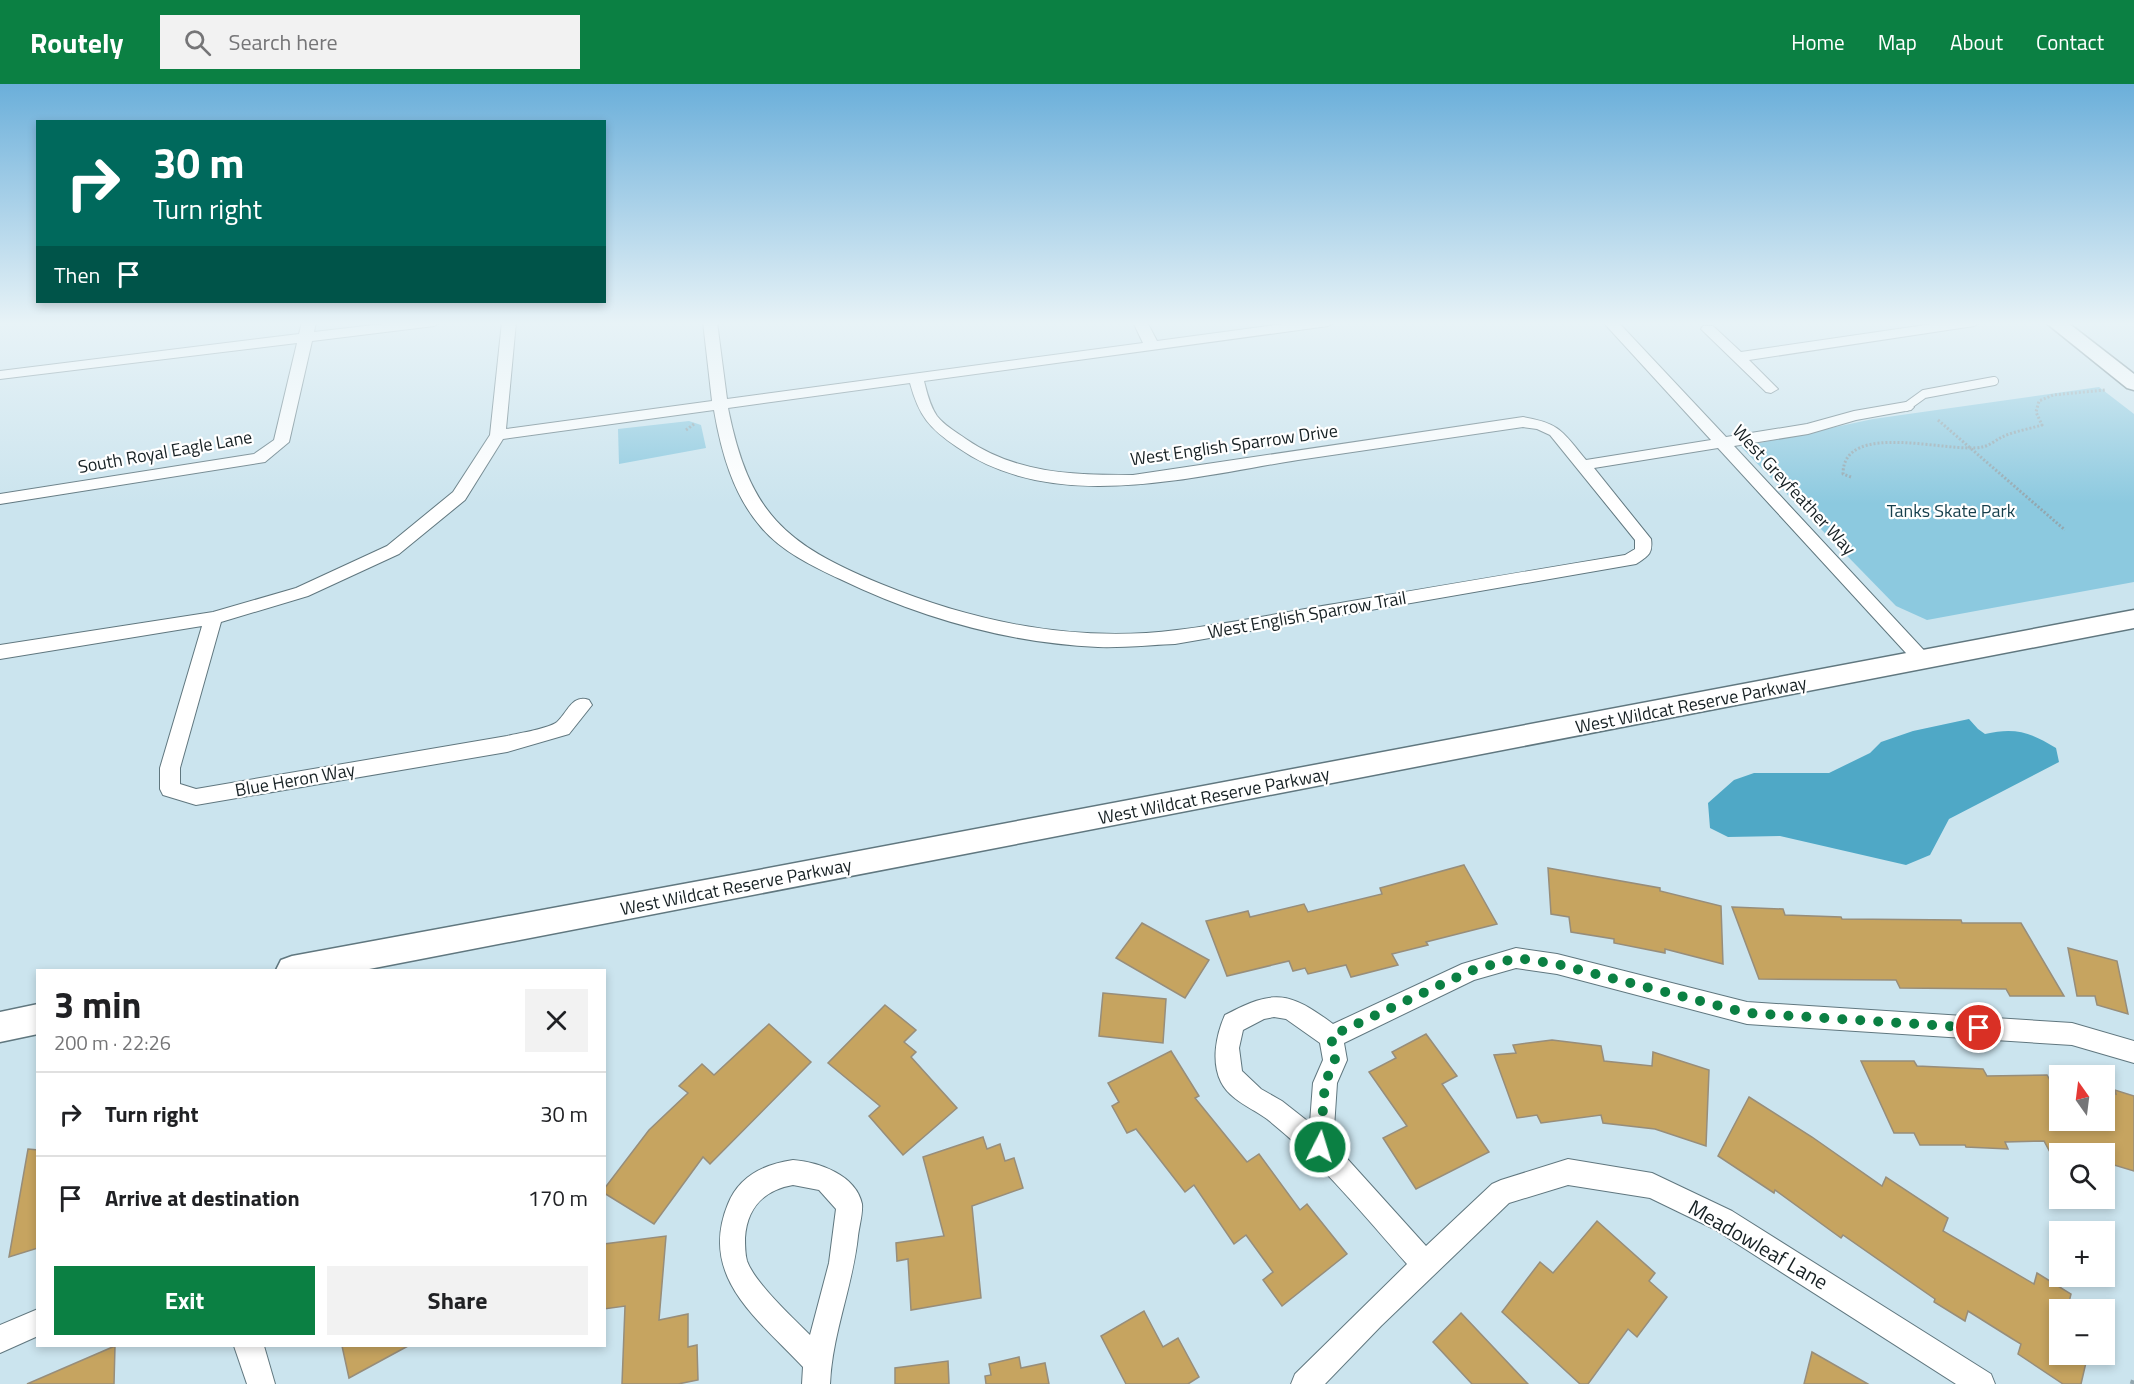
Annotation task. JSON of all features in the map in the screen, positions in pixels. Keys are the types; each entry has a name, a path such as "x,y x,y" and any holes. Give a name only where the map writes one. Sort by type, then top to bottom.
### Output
{"main road":[{"name":"West Wildcat Reserve Parkway","path":"297,969 2134,619"},
{"path":"0,1027 36,1019"}],"street":[{"name":"South Royal Eagle Lane","path":"0,499 259,458 281,442 295,383"},
{"path":"0,652 213,618 302,592 393,550 459,496 498,435 504,383"},
{"name":"West English Sparrow Trail","path":"717,383 719,405 740,477 766,522 802,552 866,585 953,617 1023,633 1098,640 1175,637 1630,560 1644,551 1643,538 1584,465"},
{"path":"498,435 882,383"},
{"name":"West English Sparrow Drive","path":"917,383 922,401 932,421 968,449 1019,473 1071,481 1133,480 1523,423 1541,425 1555,432 1584,465"},
{"name":"West Greyfeather Way","path":"1667,383 1924,660"},
{"path":"1764,383 1771,389"},
{"path":"1584,465 1808,429 1854,416 1906,407"},
{"name":"Blue Heron Way","path":"213,618 170,768 170,789 196,797 507,744 562,729 582,705"},
{"path":"1331,1036 1470,971 1516,958 1557,964 1747,1013 2072,1034 2134,1052"},
{"path":"1320,1147 1325,1083 1335,1060 1331,1036 1304,1016 1276,1004 1257,1009 1233,1023 1227,1048 1231,1077 1252,1097 1273,1109 1320,1147 1425,1264"},
{"path":"801,1171 830,1182 849,1205 842,1263 817,1373 754,1294 734,1263 731,1225 744,1196 771,1176 801,1171"},
{"name":"Meadowleaf Lane","path":"1305,1384 1371,1316 1501,1193 1568,1172 1652,1186 1723,1220 1981,1384"},
{"path":"0,1339 36,1323"},
{"path":"250,1347 261,1384"}],"lane":[{"path":"1906,407 1924,394 1985,383"}],"path":[{"path":"1851,477 1843,474 1843,464 1851,452 1876,443 1902,442 1983,447 2004,436 2042,425 2036,412 2039,401 2053,395 2105,390"},
{"path":"1938,420 2065,530"},
{"path":"2132,1384 2134,1377"}],"green space":[{"name":"Tanks Skate Park","path":"2099,387 2134,414 2134,582 1927,620 1896,606 1741,447 1873,419"},
{"path":"689,421 701,425 706,448 619,464 618,429"}],"shaded area":[{"path":"1969,719 1985,734 2014,731 2038,738 2056,748 2059,762 1949,819 1930,855 1906,865 1780,836 1728,837 1710,828 1708,803 1734,780 1754,773 1829,773 1870,753 1881,742 1913,731"}],"building":[{"path":"1464,865 1497,924 1426,942 1428,945 1392,954 1398,965 1351,977 1346,965 1308,974 1305,968 1293,971 1289,961 1227,976 1206,921 1248,911 1250,917 1304,904 1308,912 1382,894 1380,888"},
{"path":"1548,868 1660,888 1660,891 1721,906 1723,964 1665,949 1665,953 1614,943 1614,939 1571,932 1569,917 1551,914"},
{"path":"1732,907 1783,909 1785,915 1841,917 1842,919 2021,923 2064,996 2010,996 2006,989 1900,988 1896,980 1759,979"},
{"path":"1142,923 1209,960 1185,998 1116,958"},
{"path":"2068,948 2117,961 2128,1014 2097,1005 2095,996 2077,996"},
{"path":"1103,993 1166,999 1163,1043 1099,1036"},
{"path":"885,1005 916,1030 904,1042 916,1052 911,1057 957,1108 903,1155 869,1116 880,1106 828,1063"},
{"path":"769,1024 811,1062 710,1164 703,1157 654,1224 606,1194 606,1186 649,1130 688,1093 679,1086 702,1064 714,1075"},
{"path":"1426,1034 1457,1076 1442,1084 1489,1152 1416,1189 1383,1138 1407,1126 1369,1072 1396,1058 1392,1052"},
{"path":"1552,1040 1601,1046 1604,1061 1652,1066 1653,1052 1709,1070 1706,1146 1655,1129 1603,1123 1601,1115 1541,1123 1537,1115 1517,1118 1494,1055 1516,1053 1513,1045"},
{"path":"1171,1051 1199,1096 1195,1098 1247,1162 1259,1154 1300,1210 1307,1204 1347,1254 1282,1306 1263,1280 1273,1272 1246,1235 1234,1244 1194,1185 1185,1192 1136,1129 1127,1133 1112,1106 1119,1102 1108,1083"},
{"path":"1861,1061 1914,1061 1917,1066 1983,1069 1987,1076 2047,1075 2049,1079 2049,1131 2115,1131 2115,1090 2134,1096 2134,1171 2115,1165 2115,1143 2049,1143 2049,1150 2044,1141 2005,1142 2008,1149 1966,1147 1965,1145 1920,1145 1914,1133 1894,1133"},
{"path":"1749,1097 1882,1186 1886,1177 1948,1218 1943,1231 2034,1284 2037,1273 2049,1280 2049,1287 2060,1287 2071,1294 2070,1299 2049,1299 2049,1365 2085,1365 2081,1384 2063,1384 2018,1354 2021,1344 1968,1311 1965,1321 1934,1302 1935,1299 1843,1235 1841,1238 1775,1190 1774,1193 1718,1156"},
{"path":"983,1137 987,1149 1000,1144 1005,1161 1014,1158 1023,1188 972,1206 981,1298 911,1310 908,1259 897,1261 896,1243 944,1236 923,1157"},
{"path":"28,1149 36,1150 36,1249 9,1257"},
{"path":"1597,1221 1655,1273 1649,1281 1667,1297 1637,1337 1628,1329 1588,1384 1580,1384 1502,1312 1540,1262 1553,1273"},
{"path":"666,1236 659,1320 688,1314 688,1347 697,1345 698,1380 678,1384 622,1384 625,1306 606,1309 606,1244"},
{"path":"1144,1311 1163,1347 1178,1338 1199,1377 1188,1384 1126,1384 1101,1336"},
{"path":"1461,1313 1528,1384 1472,1384 1433,1342"},
{"path":"113,1347 115,1347 114,1384 27,1384"},
{"path":"342,1347 406,1347 349,1378"},
{"path":"1812,1352 1868,1384 1804,1384"},
{"path":"1019,1357 1021,1368 1045,1363 1049,1384 986,1384 985,1376 991,1375 989,1364"},
{"path":"948,1361 949,1384 895,1384 895,1368"}],"route":[{"path":"1320,1147 1325,1083 1335,1060 1331,1036 1470,971 1516,958 1557,964 1747,1013 1979,1028"}]}
